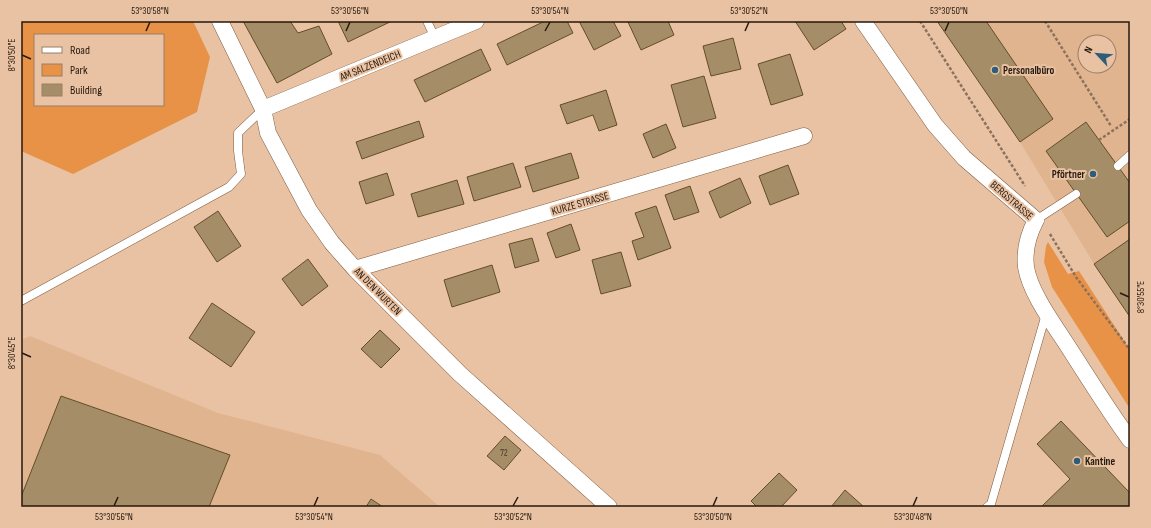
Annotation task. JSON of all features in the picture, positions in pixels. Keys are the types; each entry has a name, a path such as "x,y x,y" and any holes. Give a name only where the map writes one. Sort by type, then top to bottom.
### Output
{"street":[{"name":"AN DEN WURTEN","path":"220,21 263,109 268,133 309,210 332,244 460,374 609,507"},
{"name":"AM SALZENDEICH","path":"263,109 476,21"},
{"name":"BERGSTRASSE","path":"863,21 935,125 964,158 1036,220 1028,239 1025,253 1026,268 1034,291 1046,313 1130,440"},
{"name":"KURZE STRASSE","path":"355,269 804,136"}],"lane":[{"path":"427,21 435,38"},
{"path":"21,301 229,187 241,174 238,151 238,134 263,109"},
{"path":"1118,166 1130,155"},
{"path":"1036,220 1076,194"},
{"path":"987,507 990,504 1046,313"}],"path":[{"path":"1045,21 1111,126"},
{"path":"1099,140 1130,119"}],"shaded area":[{"path":"938,21 1130,21 1130,317 1094,264 1020,142"},
{"path":"30,336 218,413 380,455 440,507 21,507 21,340"}],"green space":[{"path":"21,21 193,21 210,57 197,112 73,174 21,151"},
{"path":"1048,242 1068,274 1079,271 1130,350 1130,409 1052,287 1044,262"}],"building":[{"path":"243,21 290,21 298,33 319,26 332,54 277,83"},
{"path":"338,21 392,21 348,42"},
{"path":"545,21 567,21 573,33 507,65 497,44"},
{"path":"579,21 613,21 621,36 594,50"},
{"path":"668,21 674,35 641,50 628,22"},
{"path":"795,21 841,21 846,29 814,50"},
{"name":"Personalbüro","path":"937,21 986,21 1053,119 1020,142"},
{"path":"733,38 741,69 711,76 703,46"},
{"path":"481,49 491,70 425,102 414,80"},
{"path":"790,54 803,95 771,105 758,64"},
{"path":"704,76 716,118 683,127 671,85"},
{"path":"606,90 617,125 599,131 593,115 567,124 560,105"},
{"path":"419,121 424,137 362,159 356,142"},
{"name":"Pförtner","path":"1086,122 1130,183 1130,221 1107,237 1046,151"},
{"path":"666,124 676,148 653,158 643,134"},
{"path":"571,153 579,178 533,192 525,167"},
{"path":"513,163 521,187 474,201 467,177"},
{"path":"788,165 799,194 770,205 759,176"},
{"path":"387,173 394,195 366,204 359,182"},
{"path":"740,178 751,203 720,218 709,192"},
{"path":"457,180 464,204 418,217 411,194"},
{"path":"690,186 699,212 674,220 665,195"},
{"path":"656,206 671,248 638,260 632,241 644,237 635,213"},
{"path":"218,211 241,246 217,262 194,227"},
{"path":"571,224 580,250 556,258 547,233"},
{"path":"532,238 539,261 515,268 509,244"},
{"path":"1130,239 1130,317 1094,264"},
{"path":"621,252 631,286 601,294 592,260"},
{"path":"308,259 328,286 302,306 282,279"},
{"path":"492,265 500,292 452,307 444,280"},
{"path":"212,303 255,332 231,367 189,338"},
{"path":"380,330 400,349 381,368 361,349"},
{"path":"61,396 230,455 209,507 21,507 21,497"},
{"name":"Kantine","path":"1061,421 1130,493 1130,507 1041,507 1070,479 1037,444"},
{"path":"505,436 521,450 504,470 487,456"},
{"path":"779,473 797,490 781,507 757,507 751,501"},
{"path":"845,490 864,507 831,507"},
{"path":"371,499 383,507 366,507"}],"place":[{"name":"Personalbüro","path":"995,70"},
{"name":"Pförtner","path":"1093,174"},
{"name":"Kantine","path":"1077,461"}]}
